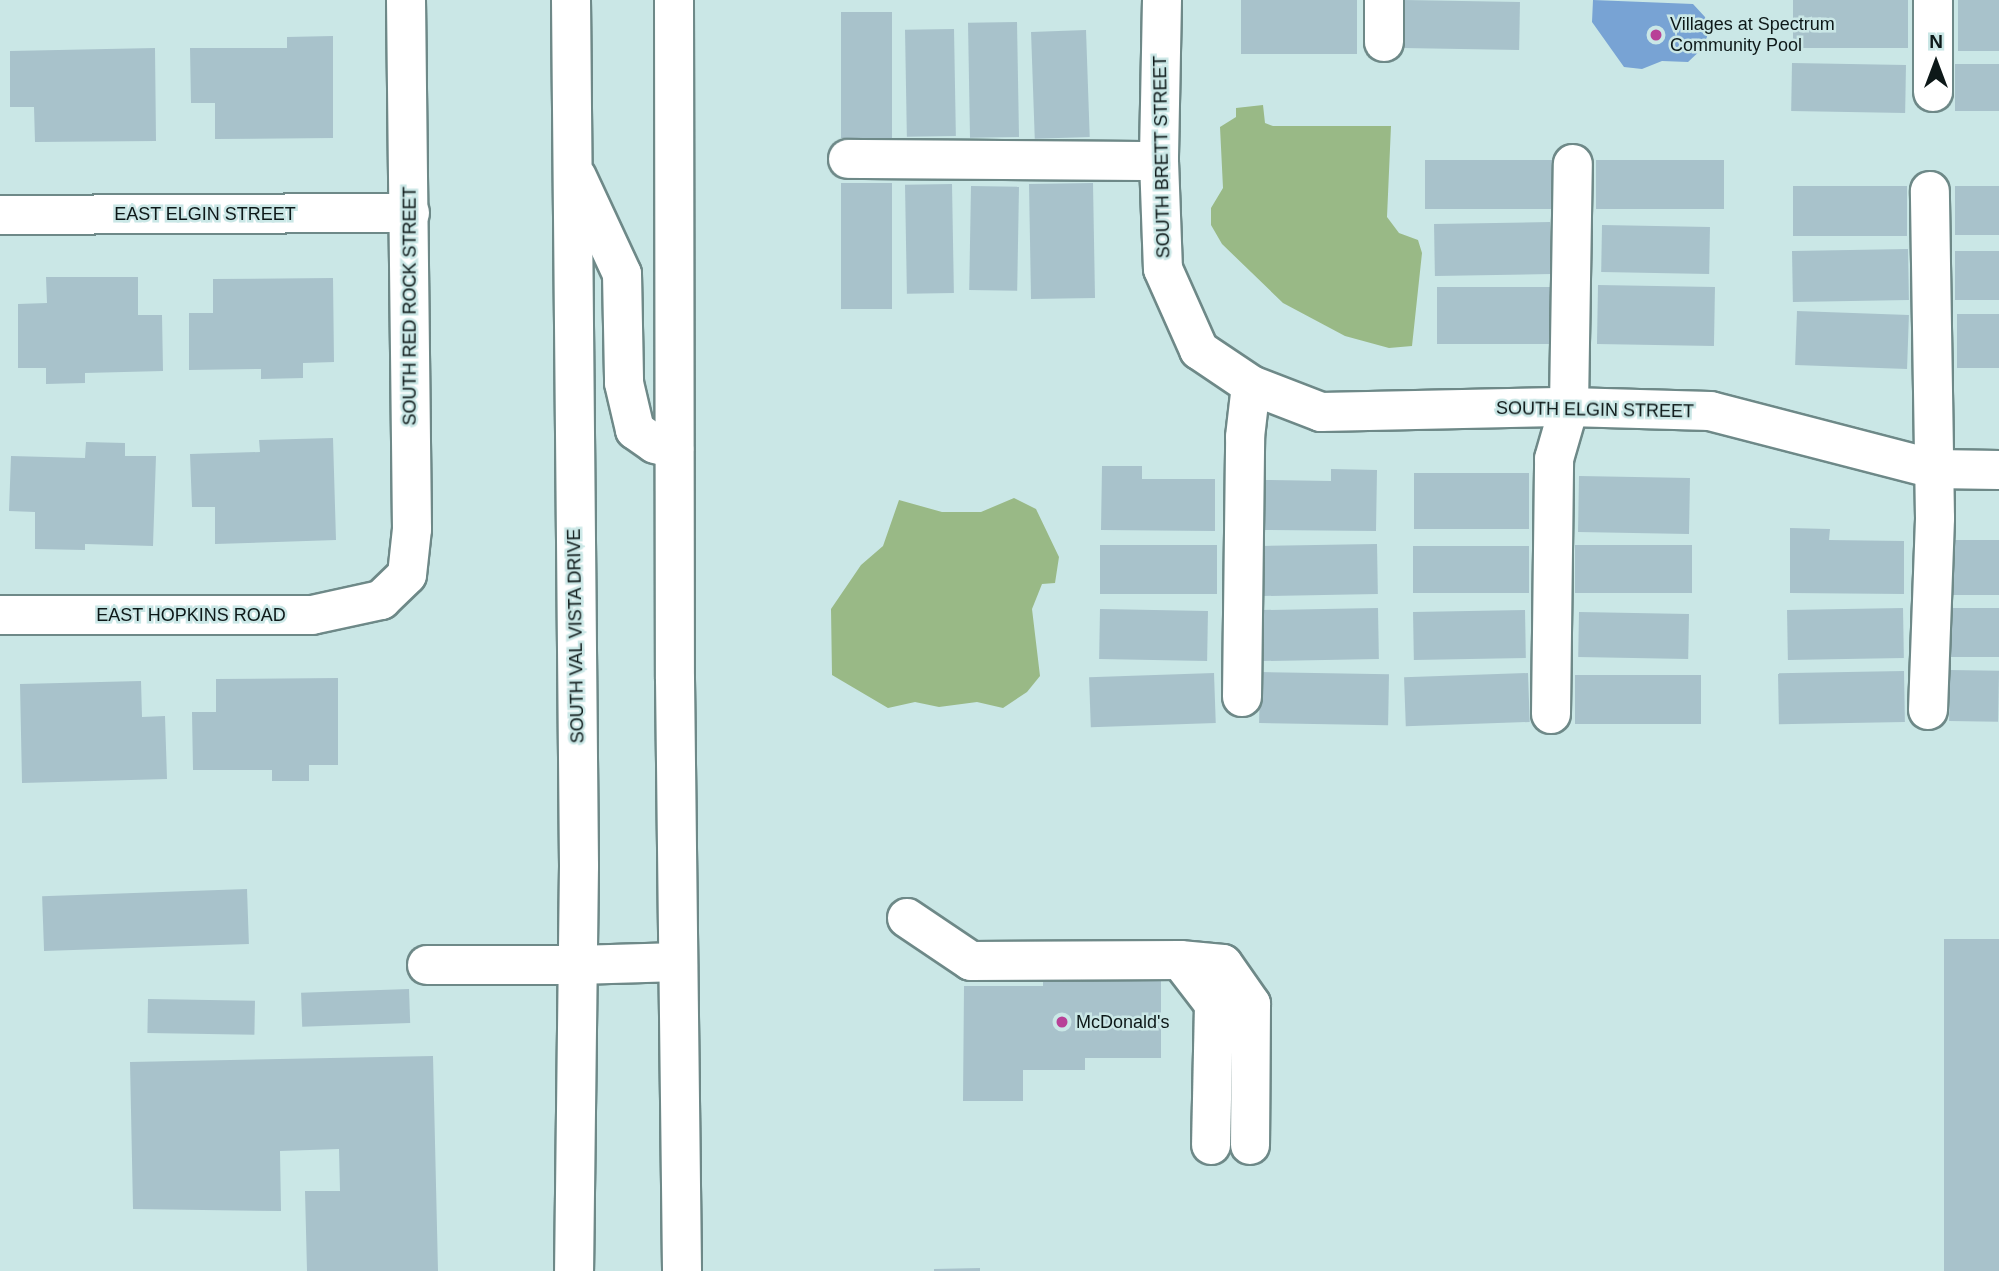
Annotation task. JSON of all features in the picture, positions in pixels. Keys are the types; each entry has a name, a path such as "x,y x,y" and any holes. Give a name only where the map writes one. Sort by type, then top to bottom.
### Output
{"main road":[{"name":"SOUTH RED ROCK STREET","path":"381,600 407,575 412,528 406,0"},
{"name":"SOUTH VAL VISTA DRIVE","path":"571,0 578,965 574,1271"},
{"path":"674,0 674,449 682,1271"},
{"name":"SOUTH BRETT STREET","path":"1162,0 1159,161 1163,269 1199,349"},
{"path":"1384,0 1384,42"},
{"path":"1933,0 1933,92"},
{"path":"848,159 1159,161"},
{"path":"1551,714 1554,459 1569,407 1573,164"},
{"path":"571,165 622,274 624,383 635,430 655,444 674,449"},
{"path":"1928,710 1935,469 1930,191"},
{"name":"EAST ELGIN STREET","path":"0,215 410,213"},
{"name":"SOUTH ELGIN STREET","path":"1199,349 1251,385 1321,412 1569,407 1710,411 1935,469 1999,470"},
{"path":"1242,697 1245,437 1251,385"},
{"name":"EAST HOPKINS ROAD","path":"0,615 312,615 381,600"},
{"path":"907,918 971,961 1180,960 1223,964 1251,1004 1250,1145"},
{"path":"1180,960 1214,1004 1211,1145"},
{"path":"427,965 678,962"}],"green space":[{"path":"1263,105 1265,123 1273,126 1391,126 1387,217 1399,233 1418,240 1422,253 1412,346 1389,348 1345,336 1283,303 1222,244 1211,225 1211,208 1223,188 1220,127 1236,117 1236,108"},
{"path":"1014,498 1036,509 1059,557 1055,583 1042,584 1032,609 1040,676 1027,692 1003,708 977,702 939,707 915,702 888,708 832,675 831,609 861,565 883,546 899,500 942,512 981,512"}],"water":[{"name":"Villages at Spectrum Community Pool","path":"1593,0 1693,4 1705,17 1708,33 1704,47 1688,62 1662,61 1642,69 1624,67 1592,22"}],"building":[{"path":"1241,0 1357,0 1357,54 1241,54"},
{"path":"1404,0 1520,2 1519,50 1403,48"},
{"path":"1793,0 1908,0 1908,48 1793,48"},
{"path":"1958,0 1999,0 1999,51 1958,51"},
{"path":"841,12 892,12 892,138 841,138"},
{"path":"1017,22 1019,137 970,138 968,23"},
{"path":"954,29 956,136 907,137 905,30"},
{"path":"1086,30 1090,137 1035,139 1031,32"},
{"path":"333,36 333,138 215,139 215,103 191,103 190,48 287,48 287,37"},
{"path":"155,48 156,141 35,142 34,107 10,107 10,51"},
{"path":"1792,63 1906,65 1905,113 1791,111"},
{"path":"1955,64 1999,64 1999,111 1955,111"},
{"path":"1425,160 1554,160 1554,209 1425,209"},
{"path":"1596,160 1724,160 1724,209 1596,209"},
{"path":"841,183 892,183 892,309 841,309"},
{"path":"1093,183 1095,298 1031,299 1029,184"},
{"path":"952,184 954,293 907,294 905,185"},
{"path":"971,186 1019,187 1017,291 969,290"},
{"path":"1793,186 1907,186 1907,236 1793,236"},
{"path":"1955,186 1999,186 1999,235 1955,235"},
{"path":"1550,222 1551,274 1435,276 1434,224"},
{"path":"1602,225 1710,227 1709,274 1601,272"},
{"path":"1908,249 1909,300 1793,302 1792,251"},
{"path":"1955,251 1999,251 1999,300 1955,300"},
{"path":"46,277 138,277 138,315 162,315 163,371 85,373 85,383 46,384 46,368 18,368 18,304 47,303"},
{"path":"333,278 334,362 303,363 303,378 261,379 261,369 189,370 189,313 213,313 213,279"},
{"path":"1598,285 1715,287 1714,346 1597,344"},
{"path":"1437,287 1550,287 1550,344 1437,344"},
{"path":"1797,311 1909,315 1907,369 1795,365"},
{"path":"1957,314 1999,314 1999,368 1957,368"},
{"path":"333,438 336,540 215,544 215,507 192,507 190,454 260,452 259,440"},
{"path":"86,442 125,443 125,456 156,456 153,546 85,544 85,550 35,549 35,512 9,511 11,456 85,458"},
{"path":"1102,466 1142,466 1142,479 1215,479 1215,531 1101,530"},
{"path":"1331,469 1377,470 1376,531 1264,530 1265,480 1331,481"},
{"path":"1414,473 1529,473 1529,529 1414,529"},
{"path":"1579,476 1690,478 1689,534 1578,532"},
{"path":"1790,528 1830,529 1829,540 1904,541 1904,594 1790,593"},
{"path":"1952,540 1999,540 1999,595 1952,595"},
{"path":"1377,544 1378,594 1263,596 1262,546"},
{"path":"1100,545 1217,545 1217,594 1100,594"},
{"path":"1575,545 1692,545 1692,593 1575,593"},
{"path":"1413,546 1529,546 1529,593 1413,593"},
{"path":"1378,608 1379,659 1262,661 1261,610"},
{"path":"1903,608 1904,658 1788,660 1787,610"},
{"path":"1949,608 1999,608 1999,657 1949,657"},
{"path":"1100,609 1208,611 1207,661 1099,659"},
{"path":"1525,610 1526,658 1414,660 1413,612"},
{"path":"1579,612 1689,614 1688,659 1578,657"},
{"path":"1950,670 1999,671 1998,722 1949,721"},
{"path":"1904,671 1905,722 1779,724 1778,673"},
{"path":"1260,672 1389,674 1388,725 1259,723"},
{"path":"1214,673 1216,723 1091,727 1089,677"},
{"path":"1528,673 1530,722 1406,726 1404,677"},
{"path":"1575,675 1701,675 1701,724 1575,724"},
{"path":"338,678 338,765 309,765 309,781 272,781 272,770 193,770 192,712 216,712 216,679"},
{"path":"141,681 142,717 165,716 167,779 22,783 20,684"},
{"path":"247,889 249,944 44,951 42,896"},
{"path":"1944,939 1999,939 1999,1271 1944,1271"},
{"name":"McDonald's","path":"1043,970 1161,970 1161,1058 1085,1058 1085,1070 1023,1070 1023,1101 963,1101 964,986 1043,986"},
{"path":"409,989 410,1023 302,1027 301,993"},
{"path":"148,999 255,1001 254,1035 147,1033"},
{"path":"433,1056 438,1271 307,1271 305,1191 340,1191 339,1149 280,1151 281,1211 133,1209 130,1062"},
{"path":"980,1268 980,1271 934,1271 934,1269"}],"place":[{"name":"Villages at Spectrum Community Pool","path":"1656,35"},
{"name":"McDonald's","path":"1062,1022"}]}
